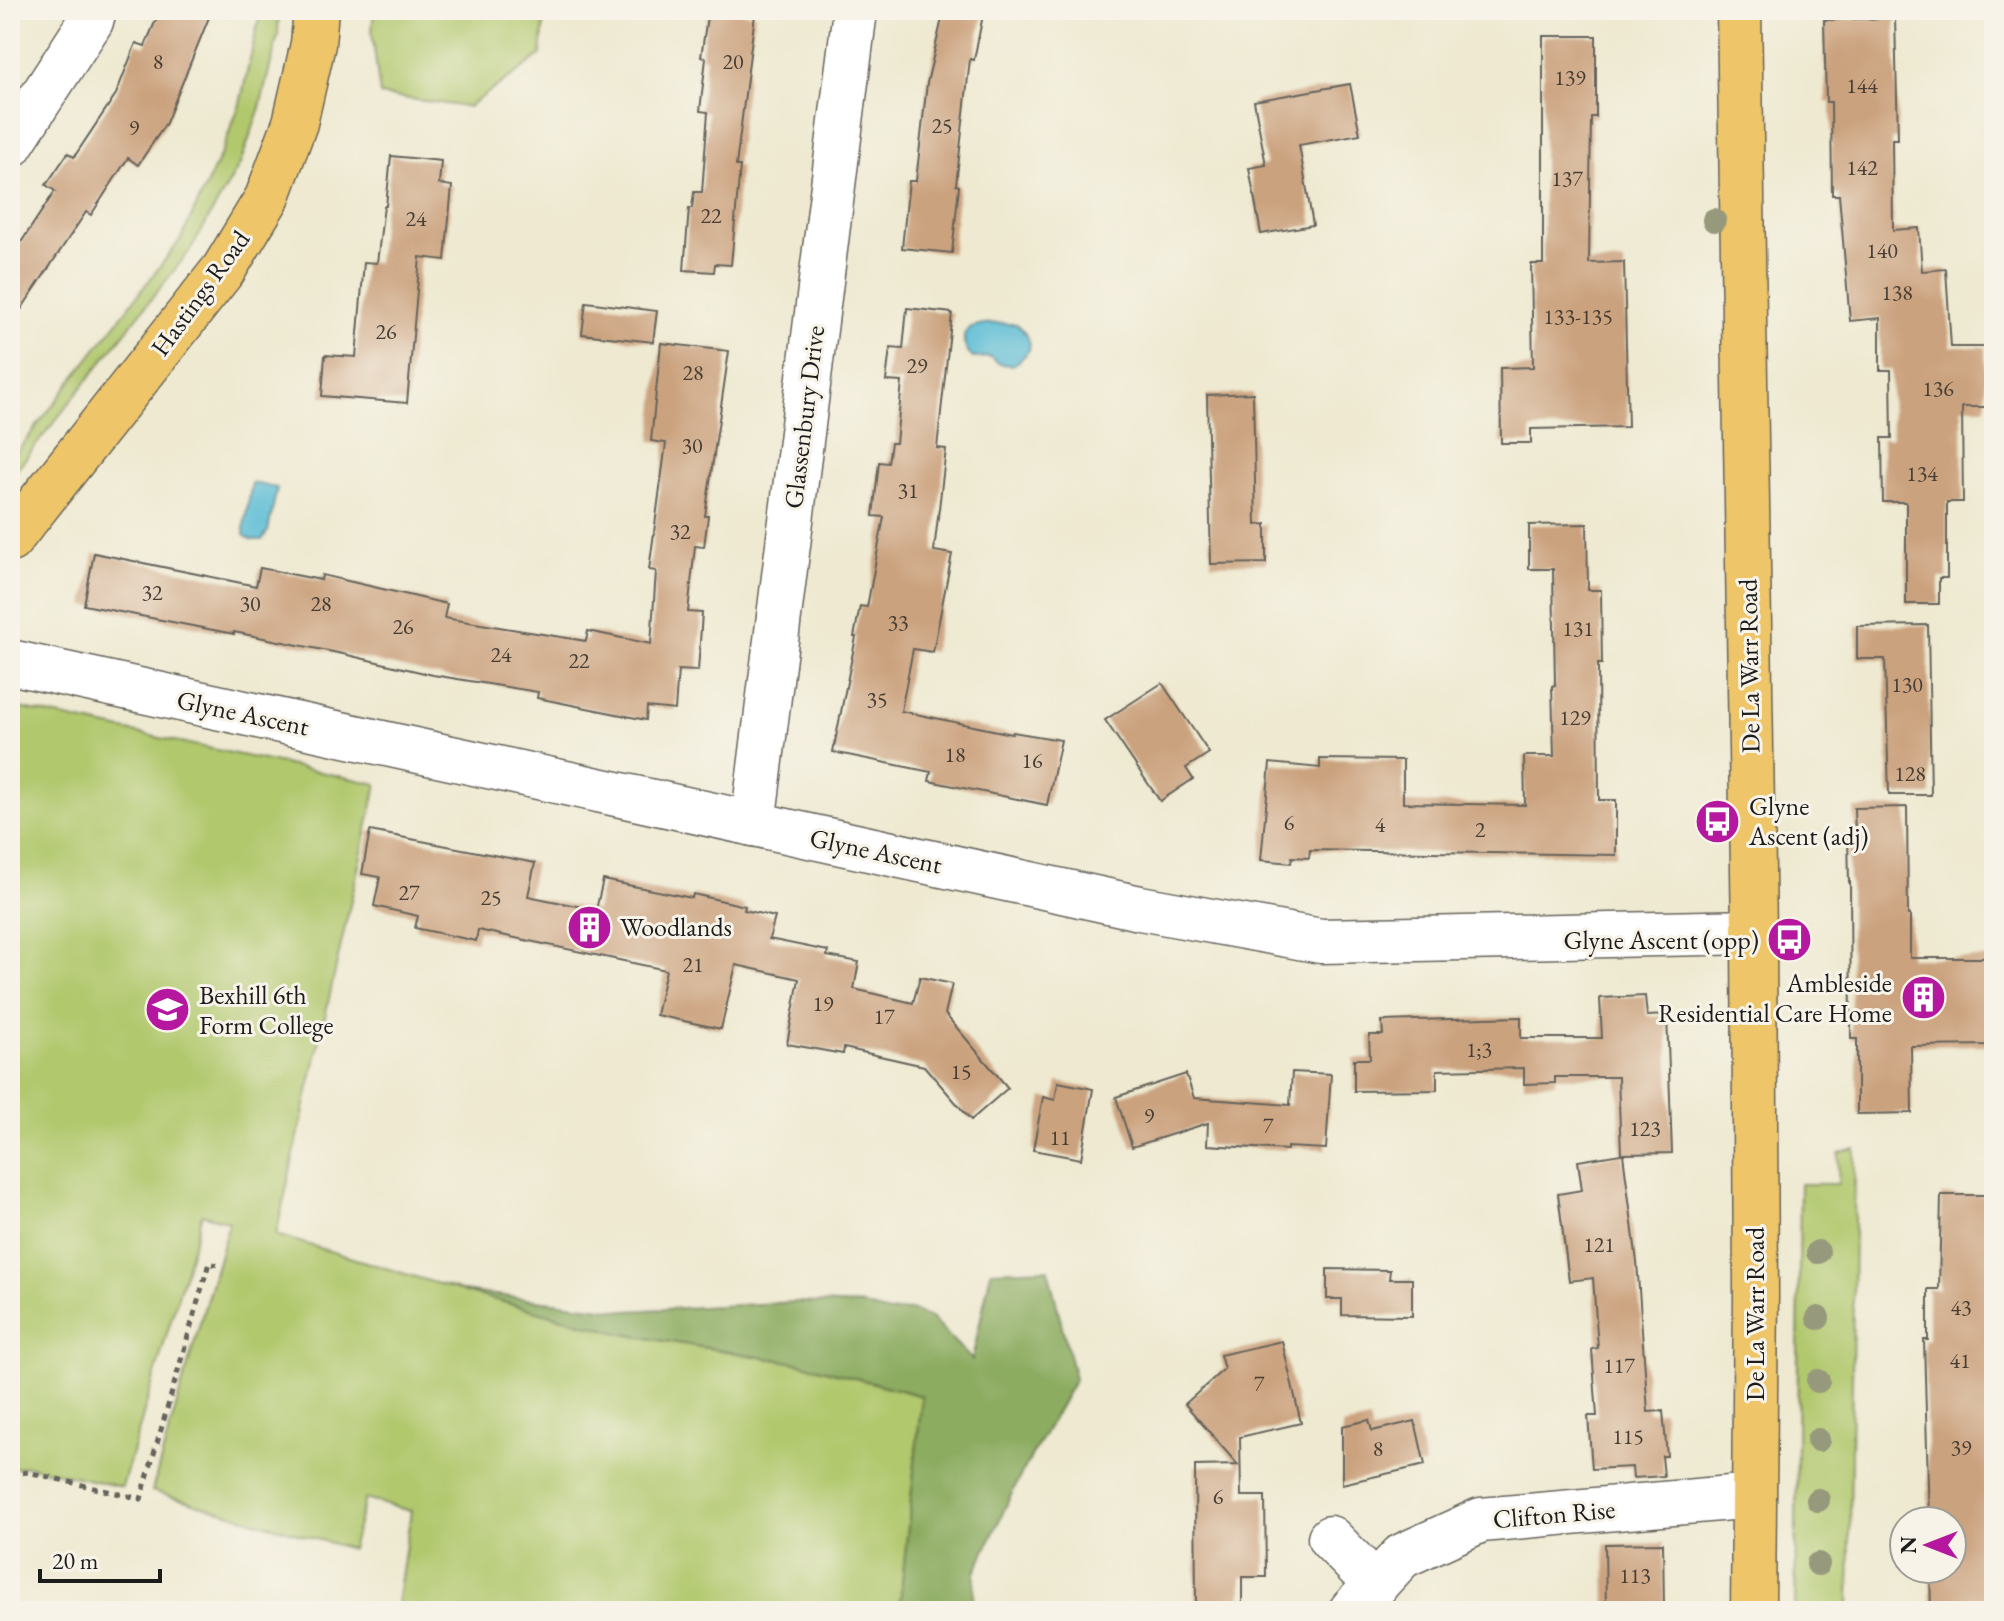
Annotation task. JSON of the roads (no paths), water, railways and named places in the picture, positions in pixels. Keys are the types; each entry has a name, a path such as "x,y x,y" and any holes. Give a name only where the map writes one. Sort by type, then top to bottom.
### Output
{"main road":[{"name":"Hastings Road","path":"10,540 224,269 267,198 295,123 313,44 316,10"},
{"name":"De La Warr Road","path":"1739,10 1754,932 1756,1294 1753,1611"}],"street":[{"path":"10,146 91,21 94,10"},
{"name":"Glassenbury Drive","path":"753,824 855,10"},
{"name":"Glyne Ascent","path":"10,662 1140,908 1321,941 1754,932"},
{"name":"Clifton Rise","path":"1330,1538 1364,1598 1402,1556 1481,1520 1753,1496"}],"water":[{"path":"985,324 1016,324 1027,335 1030,346 1013,365 1000,364 990,357 973,358 967,349 964,336 970,328"},
{"path":"252,483 277,488 268,531 262,540 252,540 244,535"}],"place":[{"name":"Glyne Ascent (adj)","path":"1718,821"},
{"name":"Woodlands","path":"589,927"},
{"name":"Glyne Ascent (opp)","path":"1790,940"},
{"name":"Ambleside Residential Care Home","path":"1923,998"},
{"name":"Bexhill 6th Form College","path":"168,1010"}]}
